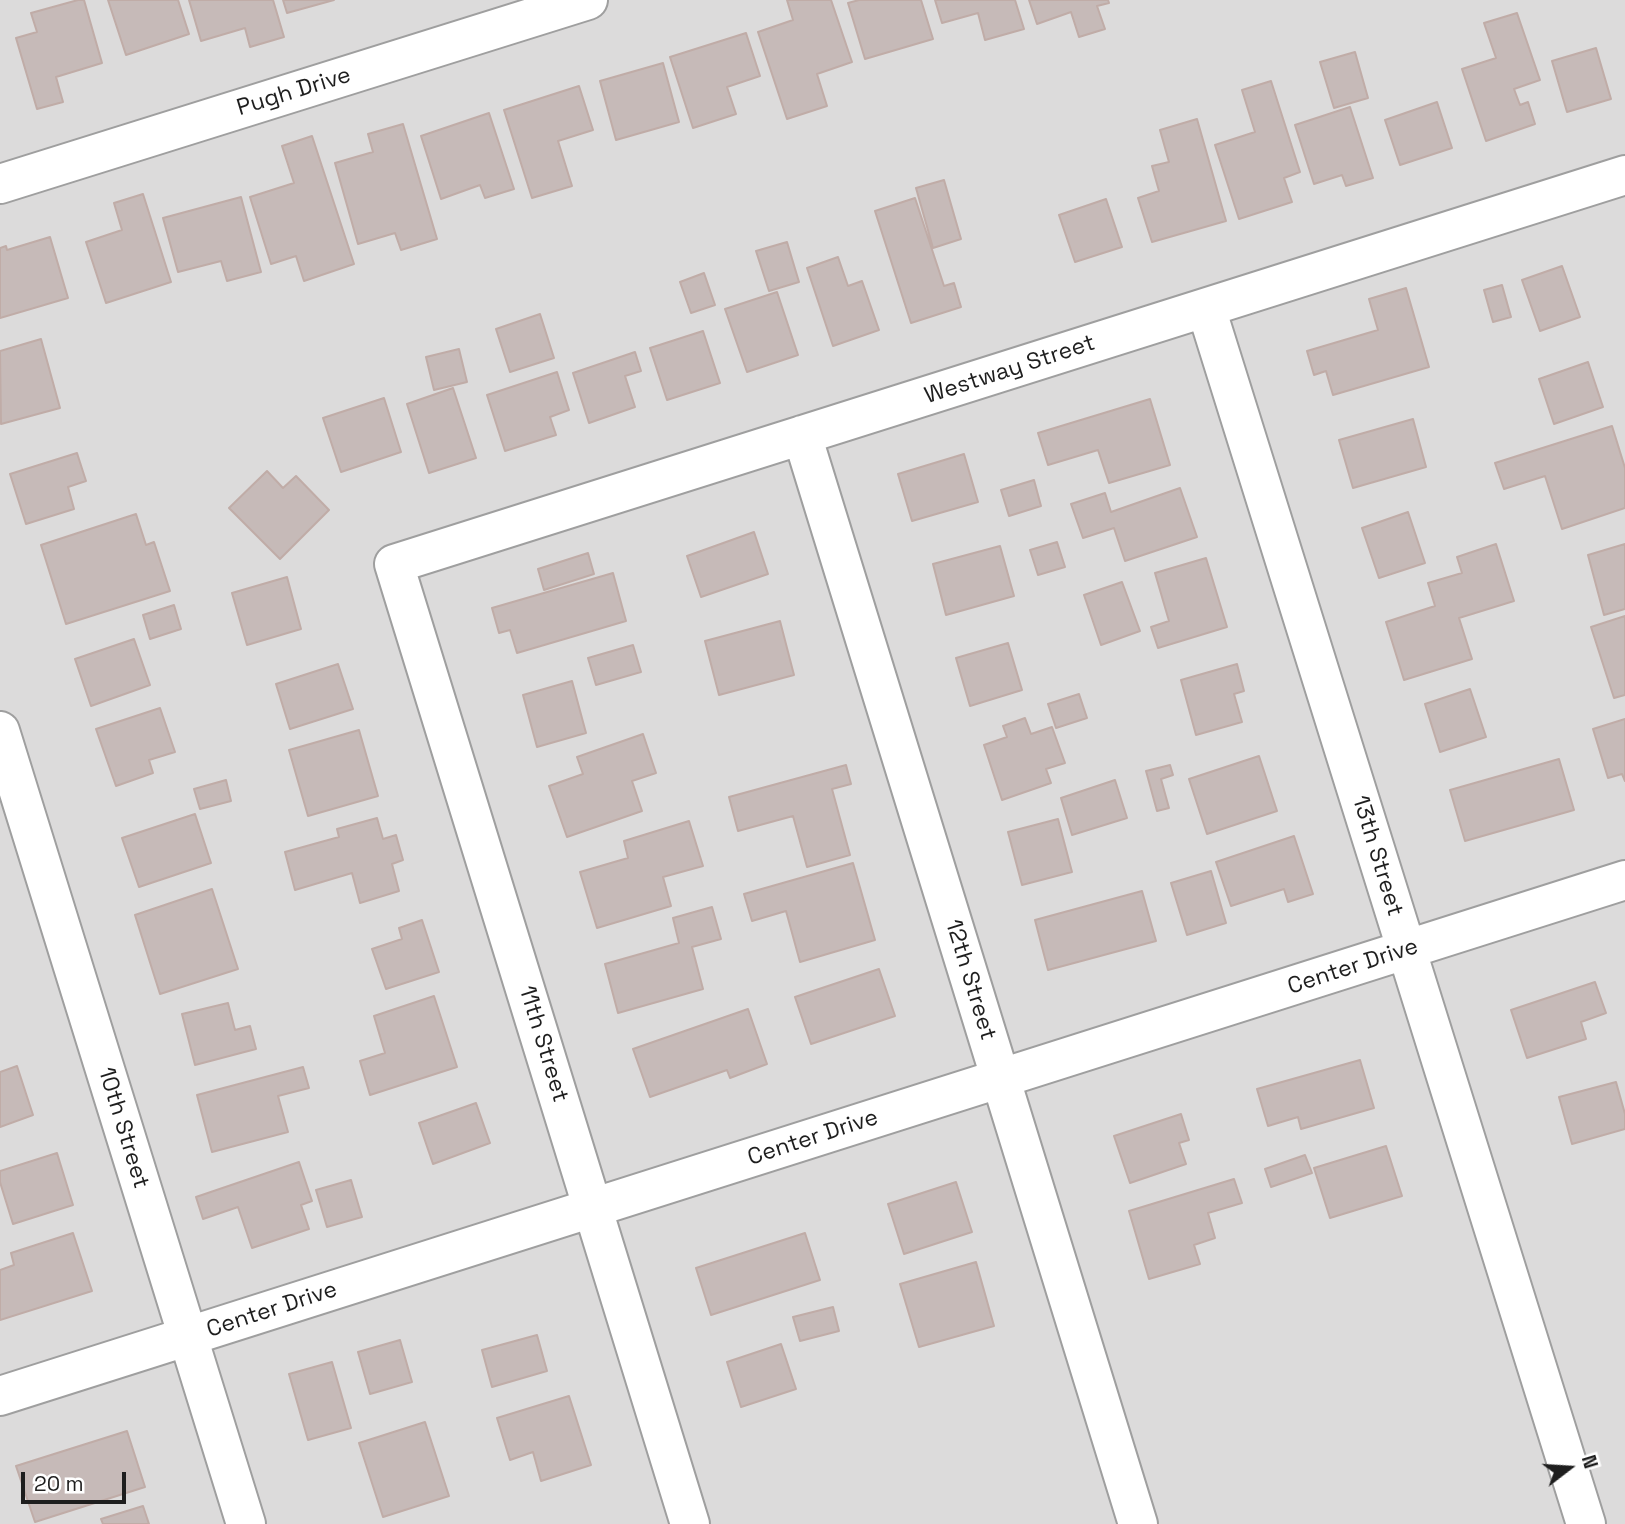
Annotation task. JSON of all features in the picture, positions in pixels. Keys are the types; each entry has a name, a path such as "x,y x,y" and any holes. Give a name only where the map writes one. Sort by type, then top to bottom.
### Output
{"street":[{"name":"Pugh Drive","path":"0,184 588,0"},
{"name":"Westway Street","path":"394,564 1206,307 1622,186"},
{"name":"13th Street","path":"1206,307 1586,1524"},
{"name":"12th Street","path":"802,435 1138,1524"},
{"name":"11th Street","path":"394,564 690,1524"},
{"name":"10th Street","path":"0,731 246,1524"},
{"name":"Center Drive","path":"0,1396 1625,880"}],"shaded area":[{"path":"0,0 1625,0 1625,1524 0,1524"}],"building":[{"path":"84,0 102,63 56,77 63,102 37,109 16,38 37,32 31,13"},
{"path":"108,0 178,0 189,34 126,55"},
{"path":"189,0 273,0 284,37 250,47 245,28 201,41"},
{"path":"283,0 334,0 287,13"},
{"path":"787,0 831,0 852,62 817,74 827,106 787,119 758,32 793,20"},
{"path":"859,0 921,0 933,39 865,59 848,3"},
{"path":"935,0 1015,0 1024,29 985,40 978,13 942,23"},
{"path":"1029,0 1108,0 1109,3 1097,6 1105,29 1079,37 1071,12 1037,24"},
{"path":"1517,13 1540,80 1514,89 1520,105 1528,102 1535,124 1486,141 1462,69 1496,58 1484,23"},
{"path":"746,33 760,76 727,87 736,114 693,128 670,57"},
{"path":"1596,48 1611,99 1567,112 1552,61"},
{"path":"1355,52 1368,98 1334,108 1320,62"},
{"path":"663,63 679,122 616,140 600,81"},
{"path":"1271,81 1300,172 1284,178 1292,202 1239,219 1215,145 1255,132 1242,90"},
{"path":"579,86 593,130 558,141 572,186 532,198 504,110"},
{"path":"1437,102 1452,148 1400,165 1385,120"},
{"path":"1350,107 1373,178 1346,186 1342,175 1314,184 1295,125"},
{"path":"489,113 514,189 485,198 480,185 441,199 421,136"},
{"path":"1197,119 1226,221 1152,242 1138,198 1159,191 1152,166 1169,162 1160,130"},
{"path":"403,124 437,239 401,250 395,233 358,244 335,163 373,152 368,134"},
{"path":"312,136 354,264 304,281 296,256 271,264 250,197 294,183 282,146"},
{"path":"944,180 961,239 933,248 916,188"},
{"path":"143,194 171,282 106,303 86,242 122,230 114,203"},
{"path":"241,197 261,272 227,281 221,261 178,272 163,218"},
{"path":"915,198 944,286 954,283 961,307 911,323 875,211"},
{"path":"1106,199 1122,247 1075,262 1059,215"},
{"path":"50,237 68,298 0,318 0,248 6,246 7,250"},
{"path":"787,242 799,282 769,291 756,251"},
{"path":"838,257 848,286 862,281 879,330 833,346 807,268"},
{"path":"1562,266 1580,317 1540,331 1522,280"},
{"path":"704,273 715,305 691,313 680,282"},
{"path":"1502,285 1511,317 1493,322 1484,290"},
{"path":"1406,288 1429,367 1333,395 1326,371 1314,375 1307,351 1378,330 1369,299"},
{"path":"777,292 798,355 747,372 725,309"},
{"path":"540,314 554,358 510,372 496,329"},
{"path":"703,331 720,383 667,400 650,348"},
{"path":"41,339 60,408 1,424 0,351"},
{"path":"459,349 467,382 434,390 426,357"},
{"path":"635,352 641,371 625,376 635,407 589,423 573,373"},
{"path":"1588,362 1603,407 1554,424 1539,379"},
{"path":"557,372 569,410 550,417 556,435 505,451 487,395"},
{"path":"453,388 476,458 429,473 407,404"},
{"path":"384,398 401,452 341,472 323,418"},
{"path":"1150,399 1170,465 1109,483 1098,450 1048,465 1038,433"},
{"path":"1413,419 1426,467 1353,488 1339,440"},
{"path":"1612,426 1625,468 1625,508 1562,529 1545,476 1504,489 1495,463"},
{"path":"77,453 86,481 68,487 74,509 26,524 10,474"},
{"path":"964,454 978,502 912,521 898,474"},
{"path":"267,471 283,488 296,476 329,510 280,559 229,508"},
{"path":"1034,480 1041,506 1009,516 1001,490"},
{"path":"1180,488 1197,537 1125,561 1114,528 1083,538 1071,504 1105,493 1111,512"},
{"path":"1408,512 1425,563 1379,578 1362,528"},
{"path":"136,514 146,545 154,542 170,591 66,624 41,545"},
{"path":"754,532 768,574 701,597 687,556"},
{"path":"1057,542 1065,567 1038,575 1030,550"},
{"path":"1496,544 1514,601 1459,618 1472,659 1404,680 1386,622 1435,606 1428,583 1462,573 1457,557"},
{"path":"1625,544 1625,609 1604,615 1588,555"},
{"path":"1000,546 1014,596 946,615 933,564"},
{"path":"588,553 594,574 544,590 538,569"},
{"path":"1206,558 1227,627 1158,648 1151,627 1169,621 1155,573"},
{"path":"613,573 626,621 517,653 510,630 499,633 492,608"},
{"path":"287,577 301,629 247,645 232,593"},
{"path":"1122,582 1140,631 1101,645 1084,595"},
{"path":"174,605 181,629 150,639 143,615"},
{"path":"1625,616 1625,695 1614,698 1591,627"},
{"path":"780,621 794,675 719,695 705,641"},
{"path":"134,639 150,685 91,706 75,659"},
{"path":"1008,643 1022,690 970,706 956,658"},
{"path":"633,645 641,672 596,685 588,658"},
{"path":"338,664 353,709 290,729 276,684"},
{"path":"1237,664 1244,691 1234,694 1242,722 1196,735 1181,680"},
{"path":"572,681 586,733 537,747 523,695"},
{"path":"1470,689 1486,737 1440,752 1425,704"},
{"path":"1079,694 1087,718 1056,728 1048,704"},
{"path":"160,708 175,752 149,760 153,773 116,786 96,729"},
{"path":"1025,718 1031,734 1052,727 1065,763 1046,769 1051,783 1002,800 984,745 1007,737 1003,726"},
{"path":"1625,719 1625,781 1622,774 1608,778 1593,729"},
{"path":"359,730 378,796 308,816 289,750"},
{"path":"643,734 656,773 632,781 642,811 567,837 549,786 583,774 577,757"},
{"path":"1259,756 1277,811 1207,834 1189,779"},
{"path":"1559,759 1574,810 1465,841 1450,790"},
{"path":"846,765 851,784 832,789 850,855 807,867 793,816 738,831 729,797"},
{"path":"1170,765 1173,775 1161,779 1169,808 1157,811 1146,771"},
{"path":"226,780 231,801 200,809 194,789"},
{"path":"1115,780 1127,818 1072,835 1061,798"},
{"path":"195,814 211,863 139,887 122,838"},
{"path":"377,818 383,839 396,835 403,860 392,864 399,891 360,903 352,873 295,890 285,852 339,837 337,829"},
{"path":"1058,819 1072,872 1022,885 1008,832"},
{"path":"689,821 703,866 663,877 671,906 597,928 580,872 628,858 624,841"},
{"path":"1294,836 1313,894 1288,902 1284,889 1231,906 1216,862"},
{"path":"853,863 875,940 800,962 786,911 752,921 744,894"},
{"path":"1211,871 1226,923 1187,935 1171,883"},
{"path":"212,889 238,969 160,994 135,915"},
{"path":"1142,891 1156,941 1048,970 1035,920"},
{"path":"712,907 721,939 692,947 703,989 618,1013 605,964 679,943 673,918"},
{"path":"422,920 439,972 386,989 372,949 402,939 399,928"},
{"path":"879,969 895,1016 811,1044 795,997"},
{"path":"1595,982 1606,1013 1581,1022 1586,1039 1527,1058 1511,1010"},
{"path":"434,996 457,1067 370,1095 360,1061 385,1053 374,1016"},
{"path":"228,1003 235,1030 250,1026 256,1049 195,1065 182,1014"},
{"path":"748,1009 767,1064 730,1078 727,1070 650,1097 633,1049"},
{"path":"1360,1060 1374,1108 1301,1129 1298,1117 1268,1126 1257,1089"},
{"path":"17,1066 33,1115 0,1127 0,1072"},
{"path":"303,1067 309,1088 278,1096 288,1132 212,1152 197,1095"},
{"path":"1616,1082 1625,1114 1625,1129 1572,1144 1559,1097"},
{"path":"476,1103 490,1143 433,1164 419,1123"},
{"path":"1181,1114 1189,1140 1179,1143 1186,1164 1130,1183 1114,1136"},
{"path":"1386,1146 1402,1196 1330,1218 1314,1168"},
{"path":"57,1153 73,1205 13,1224 0,1182 0,1171"},
{"path":"1305,1155 1312,1173 1271,1187 1265,1169"},
{"path":"299,1162 312,1201 301,1205 309,1229 252,1248 238,1207 203,1219 196,1197"},
{"path":"1234,1179 1242,1203 1208,1213 1215,1238 1194,1245 1200,1264 1149,1279 1129,1211"},
{"path":"351,1180 362,1217 327,1227 316,1190"},
{"path":"956,1182 972,1232 904,1254 888,1204"},
{"path":"73,1233 92,1291 0,1320 0,1270 14,1265 11,1253"},
{"path":"805,1233 820,1280 711,1315 696,1268"},
{"path":"976,1262 994,1326 919,1347 900,1284"},
{"path":"833,1307 839,1331 800,1341 793,1317"},
{"path":"537,1335 547,1371 492,1387 482,1350"},
{"path":"400,1340 412,1382 370,1394 358,1352"},
{"path":"781,1344 796,1389 741,1407 727,1362"},
{"path":"332,1362 351,1428 308,1440 289,1374"},
{"path":"569,1396 591,1465 541,1481 533,1452 510,1460 497,1418"},
{"path":"425,1422 449,1496 383,1517 359,1443"},
{"path":"127,1431 145,1487 35,1522 16,1466"},
{"path":"143,1506 149,1524 103,1524 101,1519"}]}
